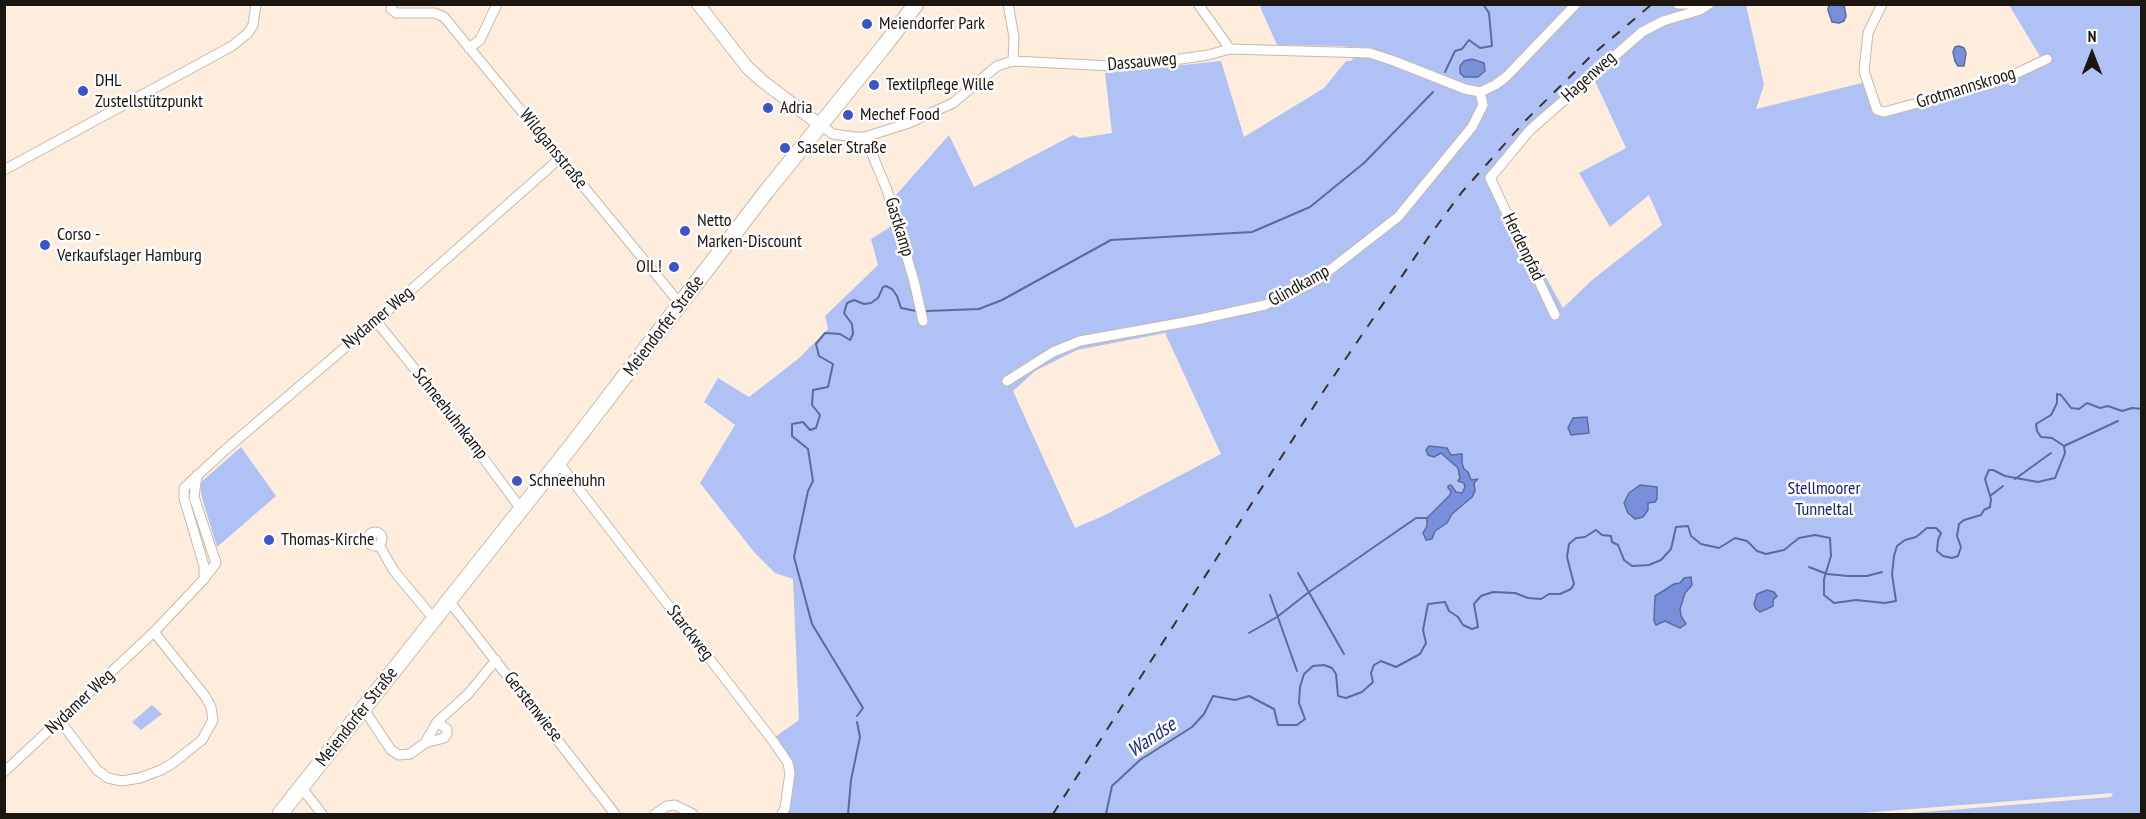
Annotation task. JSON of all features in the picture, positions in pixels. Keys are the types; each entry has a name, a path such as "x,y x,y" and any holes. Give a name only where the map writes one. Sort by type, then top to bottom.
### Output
{"main road":[{"name":"Meiendorfer Straße","path":"280,814 558,462 759,201 916,4"}],"street":[{"path":"4,170 232,46 248,33 256,15 256,4"},
{"name":"Wildgansstraße","path":"392,4 392,10 396,13 435,13 442,16 681,304"},
{"path":"409,4 415,13"},
{"path":"469,48 480,40 497,4"},
{"path":"698,4 747,67 761,80 829,132 865,137 909,123 953,103 997,66 1013,61 1014,37 1008,4"},
{"path":"1198,4 1230,49"},
{"path":"1480,92 1506,77 1576,4"},
{"path":"1678,4 1695,4"},
{"name":"Hagenweg","path":"1490,178 1530,130 1642,32 1664,21 1700,10 1709,4"},
{"name":"Grotmannskroog","path":"1882,4 1868,33 1864,71 1877,110 1884,112 2000,81 2047,59"},
{"name":"Dassauweg","path":"1013,61 1112,66 1139,65 1208,55 1230,49 1370,53 1465,90 1480,92"},
{"name":"Glindkamp","path":"1007,381 1053,352 1080,341 1265,305 1317,280 1398,217 1472,128 1483,105 1480,92"},
{"name":"Gastkamp","path":"865,137 887,190 914,281 922,321"},
{"name":"Nydamer Weg","path":"4,772 154,632 216,563 194,497 197,475 559,159"},
{"name":"Herdenpfad","path":"1490,178 1555,315"},
{"name":"Schneehuhnkamp","path":"376,321 447,409 521,509"},
{"name":"Starckweg","path":"558,462 788,763 790,773 782,814"},
{"path":"379,545 394,571 434,620"},
{"name":"Gerstenwiese","path":"449,601 615,814"},
{"path":"60,720 97,770 108,778 122,781 161,770 202,740 213,720 211,707 205,696 154,632"},
{"path":"425,743 437,722 468,694 496,660"},
{"path":"363,708 391,750 399,755 410,754 425,743 444,738 447,729 437,722"},
{"path":"301,787 322,814"},
{"path":"655,814 667,806 675,805 693,814"}],"green space":[{"name":"Stellmoorer Tunneltal","path":"1264,5 1746,5 1764,85 1756,109 1870,81 1879,109 1999,78 2041,58 2009,5 2141,5 2141,814 1899,814 2111,797 2113,793 1849,814 785,814 792,792 794,773 775,737 799,720 793,579 775,573 754,552 700,483 735,425 704,402 718,378 749,397 798,359 828,329 825,316 878,265 871,239 893,225 918,309 924,305 896,195 949,135 974,187 1073,135 1080,138 1112,133 1105,73 1221,61 1244,137 1324,88 1346,61 1351,61 1362,48 1277,45 1260,7","holes":["1589,72 1626,148 1579,173 1610,227 1649,195 1662,225 1592,280 1563,308 1488,172 1543,114","1165,333 1221,454 1103,516 1075,528 1013,391 1035,371 1077,350"]},
{"path":"241,447 276,496 217,547 202,498 200,483"},
{"path":"152,705 162,714 141,730 132,722"}],"shaded area":[{"path":"1829,5 1844,5 1846,16 1844,21 1832,22 1828,10"},
{"path":"1955,47 1964,48 1966,53 1964,66 1958,66 1955,61 1953,52"},
{"path":"1472,59 1484,63 1485,71 1478,77 1464,77 1460,73 1460,66 1464,61"},
{"path":"1587,417 1589,433 1571,435 1568,428 1573,418"},
{"path":"1429,446 1447,448 1451,455 1462,454 1464,469 1471,480 1478,479 1474,483 1475,491 1472,497 1452,514 1447,523 1435,531 1432,539 1426,540 1423,533 1427,526 1427,518 1450,495 1451,491 1448,486 1451,485 1456,492 1462,493 1465,487 1464,483 1458,481 1460,478 1458,468 1441,453 1434,457 1428,455 1426,450"},
{"path":"1640,485 1657,487 1657,499 1655,502 1648,503 1648,510 1643,517 1635,519 1628,513 1624,503 1629,493"},
{"path":"1691,577 1692,585 1685,593 1680,609 1686,624 1680,628 1665,621 1656,625 1654,621 1655,596 1674,584 1680,583 1684,578"},
{"path":"1767,590 1774,592 1777,596 1773,600 1773,606 1760,612 1754,604 1757,594"}],"waterway":[{"path":"1445,72 1455,51 1462,49 1469,40 1480,48 1492,46 1489,13 1483,4"},
{"path":"926,311 979,309 1002,300 1111,240 1252,232 1310,207 1364,163 1433,92"},
{"path":"857,716 863,708 812,624 794,557 808,491 813,481 808,449 792,436 792,424 803,422 810,430 816,428 820,415 812,405 813,390 828,387 833,364 819,356 816,344 825,333 840,334 850,340 853,334 852,324 844,313 847,303 854,300 864,304 871,303 878,298 883,287 886,286 892,289 897,296 901,308 916,311"},
{"name":"Wandse","path":"1106,814 1112,786 1140,760 1192,727 1204,714 1213,696 1235,700 1249,696 1274,709 1278,725 1297,725 1305,719 1299,703 1300,687 1304,674 1313,666 1324,665 1332,668 1336,674 1338,696 1346,698 1362,692 1373,682 1371,673 1374,665 1381,661 1396,667 1420,654 1426,643 1423,630 1428,604 1445,602 1449,611 1458,617 1463,625 1472,629 1478,627 1474,604 1481,596 1493,592 1515,593 1528,598 1541,599 1549,594 1560,594 1571,589 1574,584 1567,557 1569,544 1576,538 1585,537 1596,530 1602,535 1611,536 1612,542 1618,545 1624,560 1632,566 1649,565 1661,560 1671,549 1676,527 1688,526 1691,536 1701,544 1719,548 1735,538 1747,541 1757,551 1766,554 1784,550 1799,538 1815,535 1830,538 1831,556 1824,579 1824,595 1834,603 1856,600 1885,603 1896,601 1892,574 1897,546 1905,540 1916,537 1927,528 1936,528 1941,533 1937,551 1943,556 1952,558 1958,556 1961,547 1957,536 1959,524 1964,520 1981,515 1990,507 1991,499 1985,479 1989,470 2005,476 2038,482 2055,478 2065,453 2064,446 2052,438 2041,437 2036,424 2051,415 2057,403 2057,394 2061,395 2071,408 2079,409 2087,403 2100,408 2108,406 2122,411 2132,408 2142,409"},
{"path":"2064,446 2118,421"},
{"path":"2015,479 2051,453"},
{"path":"1990,496 2003,486"},
{"path":"1249,633 1277,617 1416,518 1427,518"},
{"path":"1809,567 1827,574 1848,576 1867,576 1882,572"},
{"path":"1298,573 1344,654"},
{"path":"1270,595 1297,671"},
{"path":"848,814 851,780 860,737 857,722"}],"railway":[{"path":"1053,814 1323,392 1430,235 1462,192 1526,120 1592,55 1652,4"}],"place":[{"name":"Meiendorfer Park","path":"867,24"},
{"name":"Textilpflege Wille","path":"874,85"},
{"name":"DHL Zustellstützpunkt","path":"83,91"},
{"name":"Adria","path":"768,108"},
{"name":"Mechef Food","path":"848,115"},
{"name":"Saseler Straße","path":"785,148"},
{"name":"Netto Marken-Discount","path":"685,231"},
{"name":"Corso - Verkaufslager Hamburg","path":"45,245"},
{"name":"OIL!","path":"674,267"},
{"name":"Schneehuhn","path":"517,481"},
{"name":"Thomas-Kirche","path":"269,540"}]}
